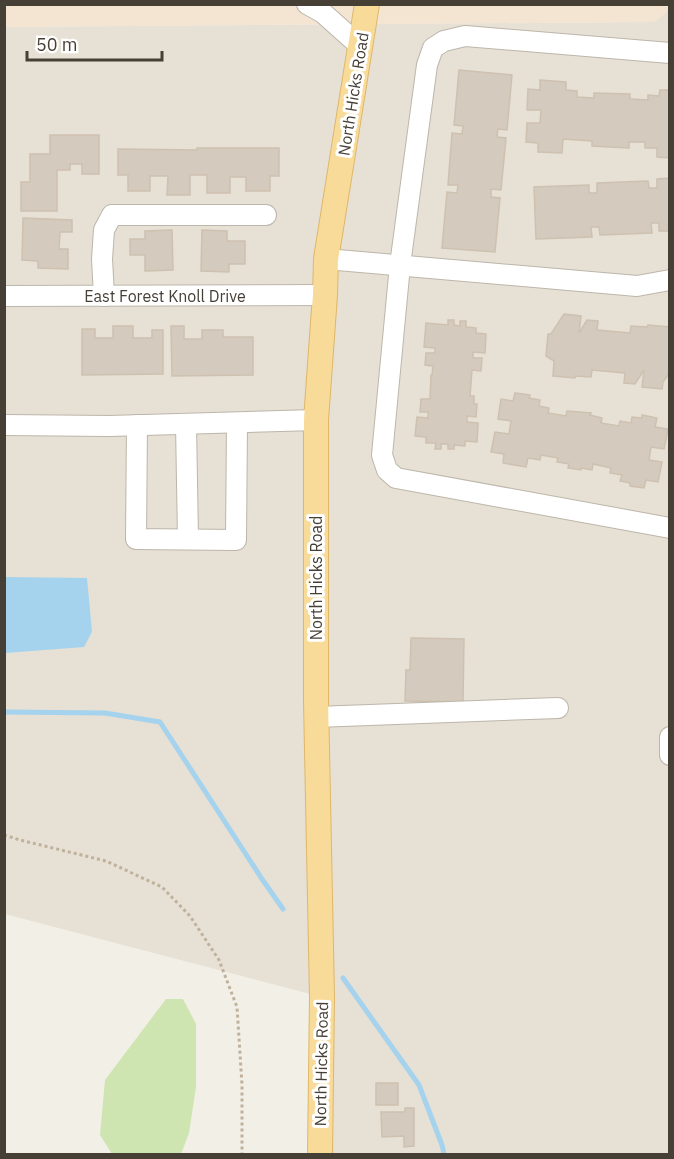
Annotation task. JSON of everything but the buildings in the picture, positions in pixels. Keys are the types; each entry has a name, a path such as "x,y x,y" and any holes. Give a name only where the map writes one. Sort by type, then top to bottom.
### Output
{"main road":[{"name":"North Hicks Road","path":"320,1155 322,997 316,717 316,420 326,259 367,4"}],"street":[{"path":"308,4 323,13 360,46"},
{"path":"669,53 465,36 444,41 433,48 427,65 400,265 382,455 387,470 396,478 669,528"},
{"path":"104,296 102,259 104,230 112,215 266,215"},
{"path":"326,259 638,286 669,280"},
{"name":"East Forest Knoll Drive","path":"4,296 325,295"},
{"path":"4,425 137,425 316,420"},
{"path":"137,425 136,538 236,540 237,423"},
{"path":"186,424 188,539"},
{"path":"316,717 558,708"},
{"path":"669,737 669,755"}],"path":[{"path":"4,835 106,861 162,887 190,916 219,960 237,1007 242,1085 242,1155"}],"shaded area":[{"path":"669,4 670,9 655,22 5,27 4,5"},
{"path":"669,9 669,1154 320,1154 322,997 5,914 4,27 655,22"}],"green space":[{"path":"166,999 183,999 196,1024 196,1087 189,1133 181,1154 112,1154 100,1135 105,1080"}],"water":[{"path":"5,577 87,578 92,632 84,647 5,653"}],"waterway":[{"path":"4,712 105,713 160,722 283,909"},
{"path":"343,978 419,1085 444,1154"}]}
